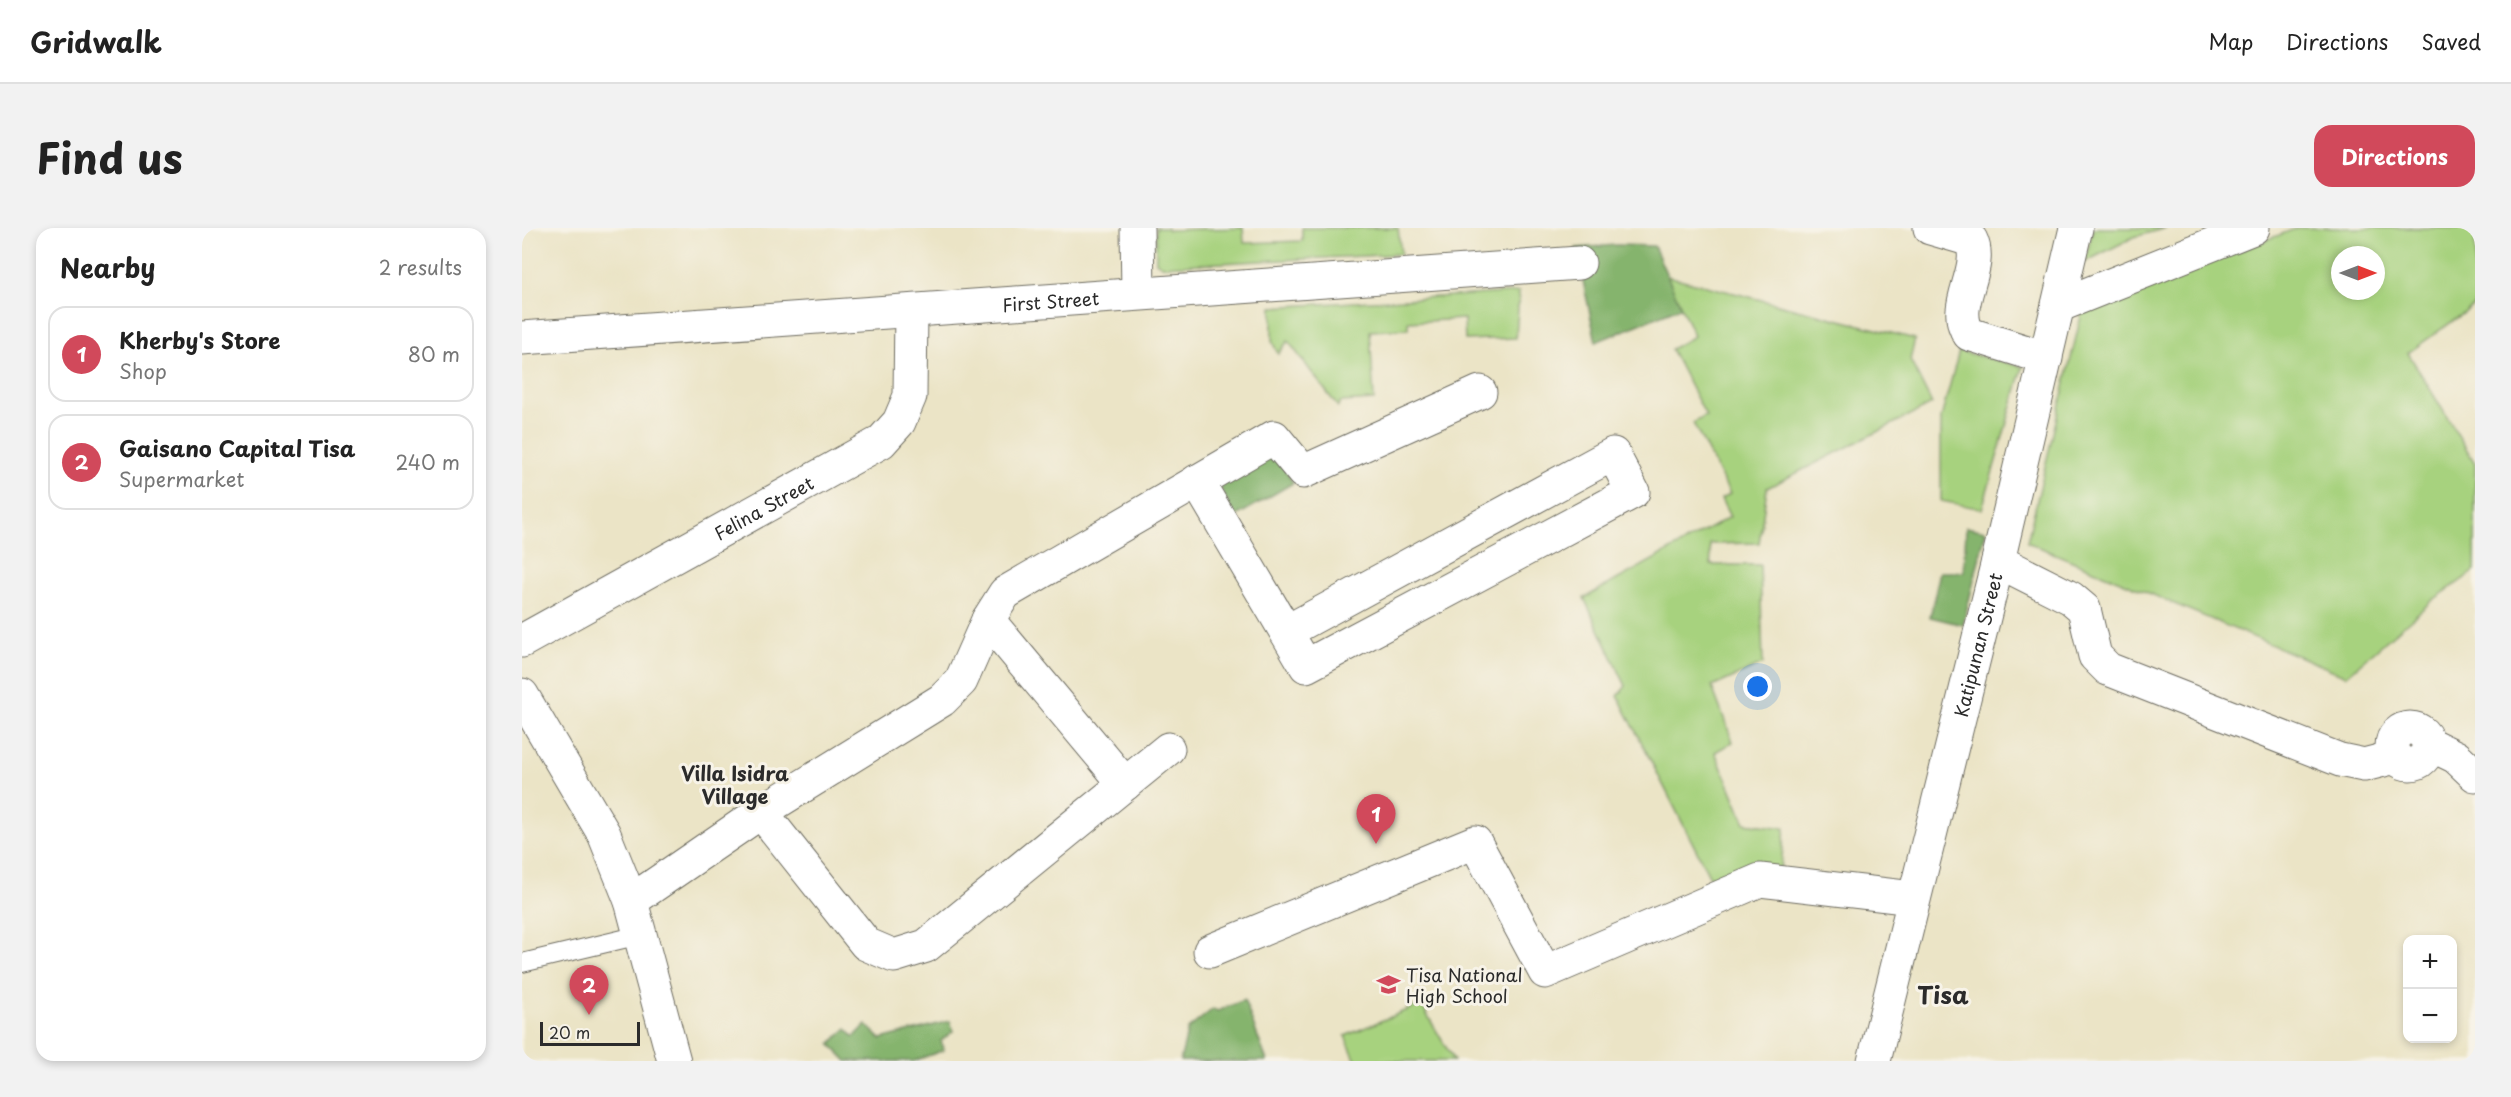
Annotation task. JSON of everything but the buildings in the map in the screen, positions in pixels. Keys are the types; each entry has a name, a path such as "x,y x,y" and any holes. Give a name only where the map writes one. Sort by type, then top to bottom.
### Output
{"street":[{"path":"1137,228 1138,293"},
{"path":"1930,228 1971,240 1976,251 1962,320 1969,334 2046,358"},
{"name":"Katipunan Street","path":"1874,1061 1998,561 2076,228"},
{"path":"2058,306 2253,228"},
{"name":"First Street","path":"522,338 1579,263"},
{"name":"Felina Street","path":"522,641 881,442 898,422 910,396 911,311"},
{"path":"631,902 761,812 942,700 961,681 988,620 1005,593 1274,437 1303,472 1479,392"},
{"path":"1197,480 1286,632 1306,666 1633,492 1613,454 1286,632"},
{"path":"1998,561 2071,598 2084,609 2095,656 2108,669 2340,760 2364,765 2395,757 2392,748 2393,738 2400,730 2409,727 2418,729 2426,735 2429,744 2456,758 2475,775"},
{"path":"988,620 1125,784"},
{"path":"522,695 604,834 631,902 674,1061"},
{"path":"761,812 866,944 894,956 926,946 1168,749"},
{"path":"1210,951 1475,842 1545,972 1760,880 1913,898"}],"lane":[{"path":"522,963 640,935"}],"green space":[{"path":"1156,228 1167,228 1168,230 1243,228 1244,243 1302,241 1302,228 1398,228 1401,254 1162,266 1156,262"},
{"path":"2093,228 2166,228 2134,237 2085,262"},
{"path":"2297,228 2475,228 2475,305 2408,353 2475,463 2475,571 2433,600 2346,676 2027,542 2082,312"},
{"path":"1617,245 1654,246 1681,307 1596,342 1576,248"},
{"path":"1667,276 1915,339 1910,360 1932,404 1767,488 1759,543 1710,544 1711,565 1760,565 1763,664 1712,687 1733,742 1715,752 1745,823 1785,828 1781,867 1715,887 1618,696 1626,686 1584,598 1730,517 1721,499 1730,494 1693,423 1706,416 1671,349 1694,336"},
{"path":"1519,292 1516,338 1465,340 1464,319 1408,322 1408,329 1370,331 1374,400 1340,402 1338,407 1288,341 1278,354 1272,341 1272,307"},
{"path":"1959,351 2023,367 1982,509 1941,501 1941,418"},
{"path":"1275,451 1293,483 1235,517 1220,487"},
{"path":"1966,527 1986,531 1963,625 1930,617 1940,572 1964,572"},
{"path":"1244,1000 1267,1061 1180,1061 1188,1029 1213,1009 1218,1011"},
{"path":"1421,1004 1454,1061 1356,1061 1345,1036"},
{"path":"950,1021 953,1031 941,1041 944,1050 914,1061 847,1061 830,1044 846,1029 854,1037 866,1025 881,1039"}],"place":[{"name":"Kherby's Store","path":"1376,844"},
{"name":"Tisa National High School","path":"1388,984"},
{"name":"Gaisano Capital Tisa","path":"589,1015"}],"district":[{"name":"Villa Isidra Village","path":"735,784"},
{"name":"Tisa","path":"1943,994"}]}
